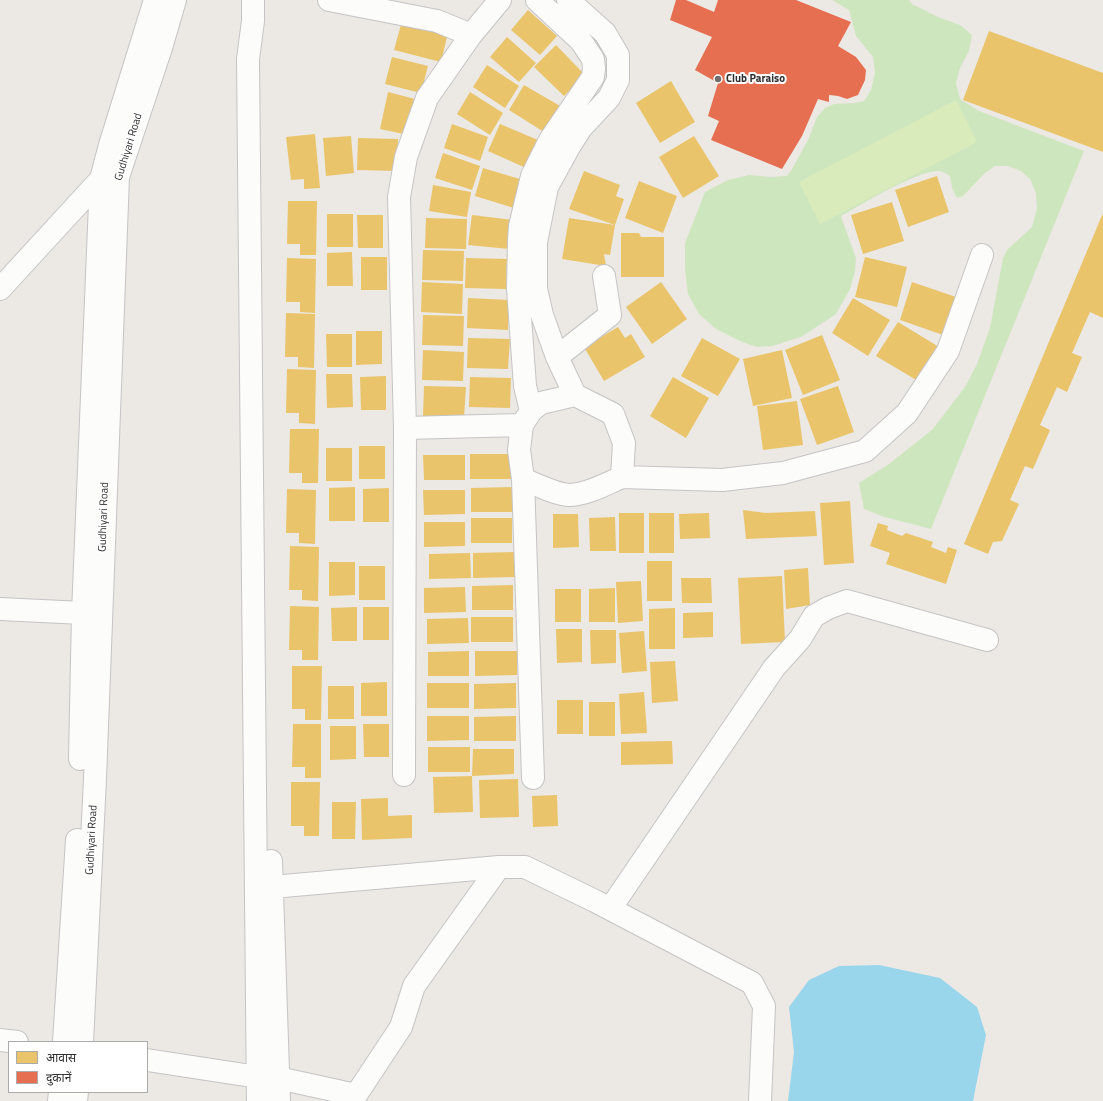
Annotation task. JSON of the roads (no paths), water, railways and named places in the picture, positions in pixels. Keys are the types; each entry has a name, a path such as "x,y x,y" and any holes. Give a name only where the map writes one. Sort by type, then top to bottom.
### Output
{"street":[{"name":"Gudhiyari Road","path":"64,1041 92,613 110,145 155,0"},
{"name":"Gudhiyari Road","path":"109,178 161,48 175,0"},
{"path":"328,0 438,21 471,35"},
{"path":"404,775 405,428 399,197 406,157 427,98 471,35 500,0"},
{"path":"537,0 581,41 593,59 594,69 593,77 550,140 532,176 520,226 527,241 542,315 557,357 576,396"},
{"path":"533,778 523,479 519,450 526,418 518,289 527,241 547,187 569,146 581,128 609,98 618,80 618,55 605,33 568,0"},
{"path":"253,10 262,55 272,887 282,1085"},
{"path":"253,10 248,59 282,1085 279,1101"},
{"path":"0,289 109,178"},
{"path":"523,479 568,495 584,492 622,477 722,480 783,473 865,451 907,413 948,351 982,255"},
{"path":"557,357 610,315 604,276"},
{"path":"405,428 526,418 541,403 576,396 613,414 624,443 622,477"},
{"path":"610,909 774,668 800,639 814,616 828,608 847,601 986,640"},
{"path":"0,609 92,613"},
{"name":"Gudhiyari Road","path":"82,1041 95,779 92,613"},
{"path":"272,887 525,866 752,983 764,1006 760,1101"},
{"path":"148,1060 359,1098 401,1027 414,986 499,867"},
{"path":"258,1101 282,1085"}],"water":[{"path":"879,965 940,978 977,1007 986,1035 973,1101 788,1101 794,1052 789,1007 809,980 839,966"}],"place":[{"name":"Club Paraiso","path":"718,79"}]}
